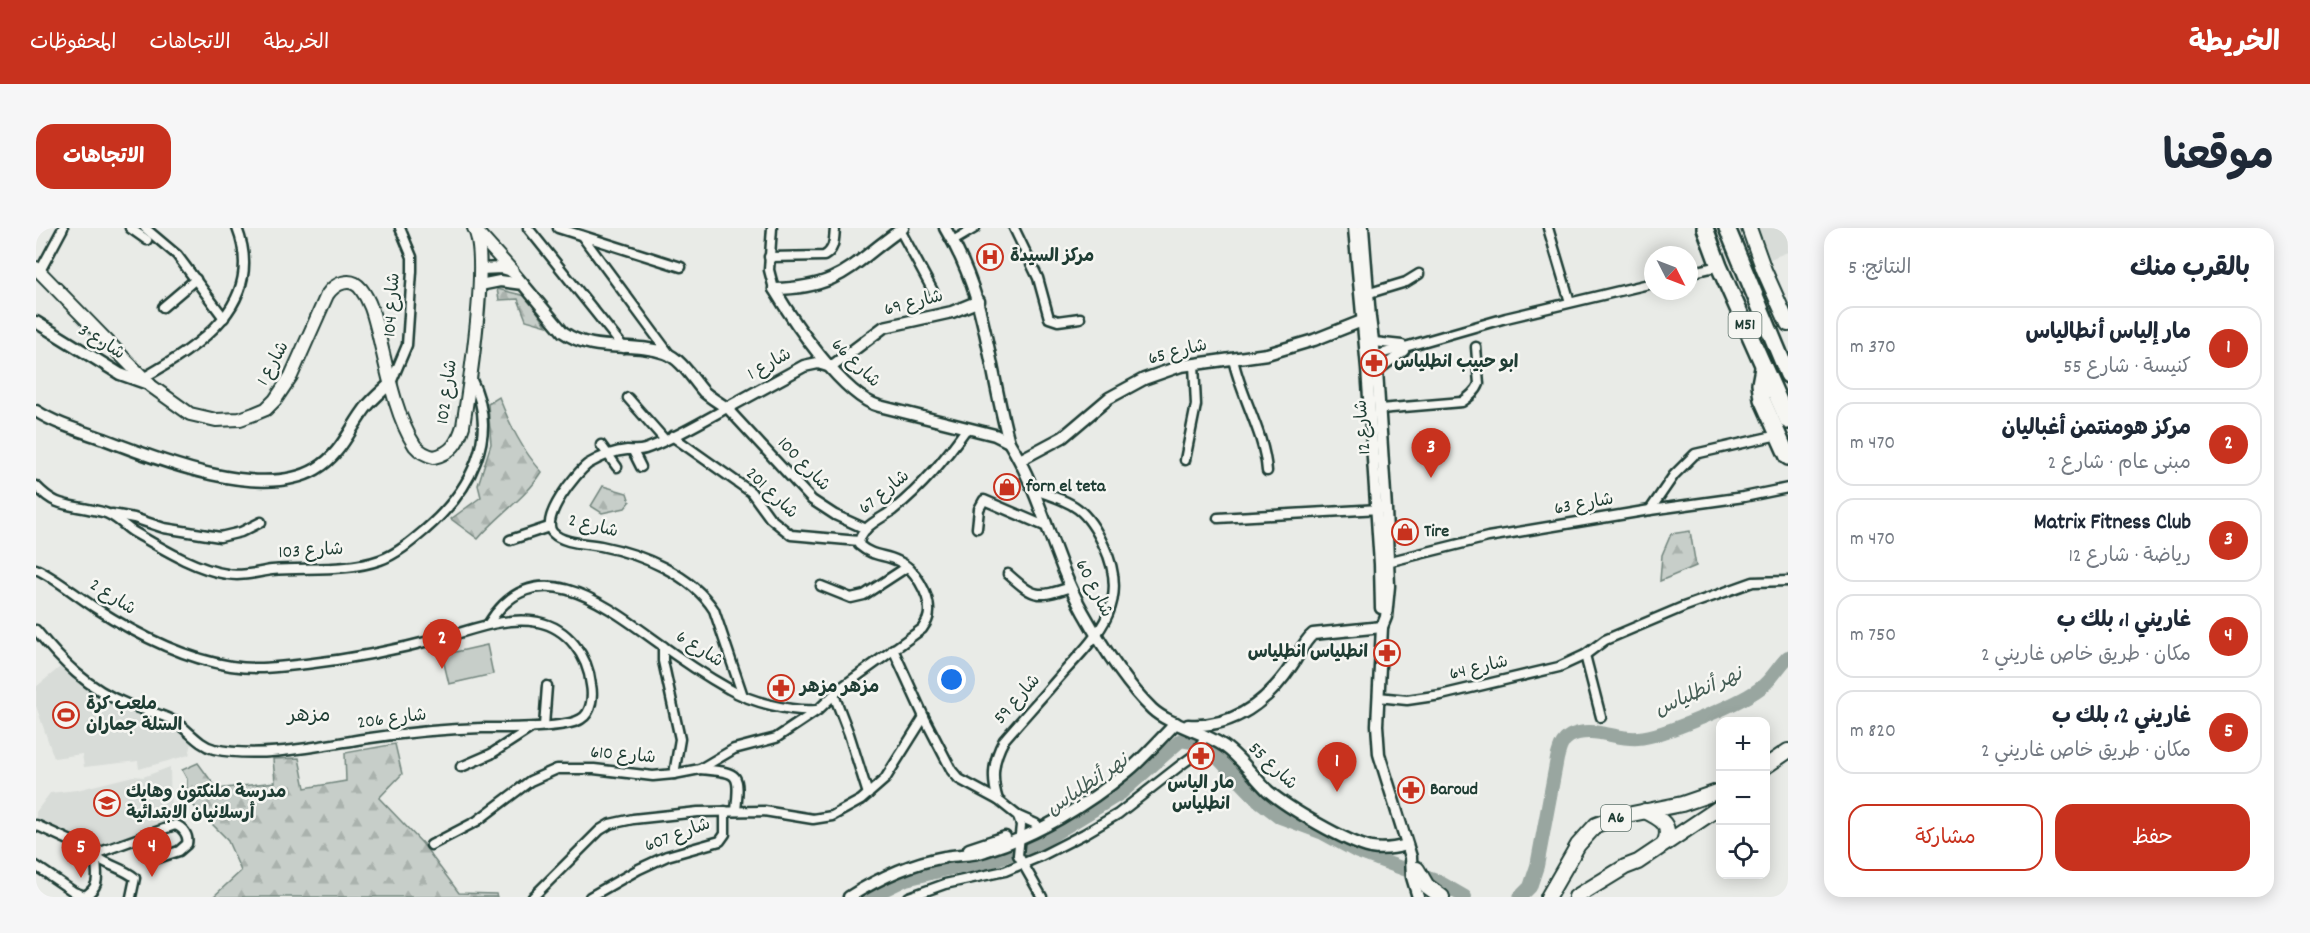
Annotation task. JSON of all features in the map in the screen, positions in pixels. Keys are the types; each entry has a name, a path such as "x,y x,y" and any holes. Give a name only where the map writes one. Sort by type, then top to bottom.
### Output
{"highway":[{"name":"M51","path":"1705,228 1719,266 1788,421"},
{"name":"M51","path":"1727,228 1787,370"},
{"path":"1749,228 1764,270 1788,324"},
{"path":"1763,368 1760,392 1788,456"},
{"path":"1770,763 1788,751"},
{"path":"1770,774 1788,762"},
{"name":"A6","path":"1548,897 1578,845 1596,825 1617,817 1682,804 1716,792"},
{"path":"1682,804 1674,810 1675,822 1681,825 1695,824"},
{"path":"1582,896 1716,810"},
{"path":"1645,811 1658,817 1667,826 1668,833 1664,844"},
{"path":"1416,871 1442,897"}],"main road":[{"name":"شارع 102","path":"391,383 406,428 419,451 434,457 449,452 459,438 463,426 480,285 475,230"},
{"path":"475,230 512,271"},
{"name":"شارع 1","path":"38,270 147,382 183,410 206,419 226,421 240,419 266,409 291,376 327,295 343,282 352,282 367,298 391,383"}],"street":[{"path":"38,270 63,228"},
{"path":"130,228 147,240"},
{"path":"145,228 177,255 224,318"},
{"path":"147,382 195,346 224,318 237,296 244,274 244,249 237,228"},
{"name":"شارع 104","path":"391,383 407,345 412,271 412,257 400,228"},
{"path":"528,228 624,348"},
{"path":"558,228 681,267"},
{"path":"772,228 769,257 770,280 774,289 798,289 844,274 901,229 933,291"},
{"path":"769,257 824,256 830,253 833,246 835,228"},
{"name":"شارع 60","path":"945,228 969,274 979,301 1009,442 1020,460 1071,587 1083,612 1142,699 1160,716 1176,723"},
{"path":"953,241 975,228"},
{"path":"1014,228 1038,278 1049,318 1058,321 1080,318"},
{"name":"شارع 12","path":"1353,228 1371,357 1387,611 1382,625 1377,725 1379,754 1416,871"},
{"name":"شارع 12","path":"1363,228 1364,294"},
{"path":"1548,228 1570,302"},
{"path":"582,236 670,355 705,392 727,408"},
{"path":"1698,271 1719,266"},
{"path":"480,269 502,268 512,271 563,332 570,336 590,344 652,350 670,355"},
{"path":"1364,294 1406,282 1419,274"},
{"path":"163,307 196,279"},
{"path":"480,285 500,281 523,284"},
{"path":"1371,357 1570,302 1644,285"},
{"name":"شارع 66","path":"774,289 796,323 831,367 852,390 867,402 995,435 1009,442"},
{"name":"شارع 69","path":"831,367 884,327 952,312 979,301"},
{"name":"شارع 12","path":"1367,319 1374,342 1371,357 1377,371 1380,410 1381,509"},
{"name":"شارع 65","path":"1020,460 1063,437 1093,410 1119,391 1165,370 1267,354 1367,319"},
{"name":"شارع 3","path":"36,322 120,374 147,382"},
{"path":"1374,342 1412,345"},
{"path":"1377,371 1412,345"},
{"path":"1380,410 1462,402 1478,389 1476,347"},
{"path":"1233,359 1245,400 1266,451 1267,471"},
{"name":"شارع 1","path":"727,408 804,366 818,363 831,367"},
{"path":"1185,460 1196,405 1194,364"},
{"name":"شارع 103","path":"36,486 56,503 109,514 163,548 201,567 224,574 241,575 270,570 352,566 380,560 404,548 441,517 454,503 475,470 480,453 482,422 480,397 469,375"},
{"path":"36,411 72,427 181,467 215,475 273,480 308,473 326,462 348,436 367,406 391,383"},
{"name":"شارع 201","path":"628,398 668,438 751,492 770,518 791,536 859,541"},
{"name":"شارع 2","path":"727,408 642,450 608,454 581,469 572,478 555,507 549,527 558,536 570,541 623,551 689,583 707,599 714,610 743,696"},
{"name":"شارع 100","path":"727,408 812,500 835,515 866,529"},
{"name":"شارع 67","path":"907,567 897,560 878,556 865,550 859,545 859,541 866,529 918,489 940,466 967,428"},
{"path":"1650,510 1674,476 1695,454 1778,435"},
{"path":"601,445 617,467"},
{"path":"633,450 641,467"},
{"name":"شارع 63","path":"1384,563 1488,537 1788,488"},
{"name":"شارع 59","path":"998,800 994,769 1004,740 1098,635 1109,614 1112,602 1114,578 1108,555 1094,526 1076,506 1032,489"},
{"path":"977,528 979,509 984,500 1047,527"},
{"path":"1218,519 1381,509"},
{"path":"109,514 134,518 164,528 220,537 241,532 261,522"},
{"path":"510,540 549,527"},
{"path":"818,710 893,649 922,629 929,615 927,599 907,567 864,595 851,598 821,586"},
{"name":"شارع 2","path":"36,569 133,631 187,653 228,666 261,669 348,660 466,632 489,623"},
{"path":"1008,574 1029,592 1043,595 1071,587"},
{"name":"شارع 64","path":"1378,697 1407,700 1441,695 1559,667 1585,655 1605,640 1731,589 1760,581 1788,581"},
{"name":"شارع 6","path":"489,623 514,594 532,588 558,587 601,603 663,646 743,696 770,705 809,711 818,710"},
{"name":"شارع 206","path":"36,630 71,670 90,684 125,704 175,722 187,729 202,745 212,749 268,752 410,733 532,728 582,719 591,702 591,681 581,653 571,640 555,627 537,622 489,623"},
{"path":"1176,723 1194,726 1217,722 1245,712 1269,695 1280,683 1313,634 1382,625"},
{"path":"663,646 663,661 680,739 674,774"},
{"path":"893,649 952,771 959,779 998,800 1018,816 1036,824"},
{"path":"1585,655 1601,717"},
{"path":"544,726 547,686"},
{"path":"834,695 868,794"},
{"name":"شارع 610","path":"431,845 477,821 530,781 557,769 594,769 653,776 700,769 734,749 776,738 818,710"},
{"path":"533,897 600,830 610,824 664,815 736,811 764,811 823,819 846,810 868,794 892,769 924,717"},
{"path":"909,897 945,884 994,875 1020,860 1084,834 1118,813 1193,758 1217,722"},
{"path":"1019,838 1036,824 1112,778 1176,723"},
{"path":"849,897 900,870 926,861 1019,838 1069,812 1110,785 1147,754 1176,723"},
{"name":"شارع 55","path":"1176,723 1239,758 1273,795 1307,817 1370,847 1390,849 1407,845"},
{"path":"461,767 491,754 532,728"},
{"path":"700,769 730,772 737,778 739,784 736,811"},
{"name":"شارع 607","path":"590,897 639,869 668,856 720,841 725,834 725,812"},
{"path":"1018,816 1020,860 1042,897"},
{"path":"36,825 94,854 135,878 131,897"},
{"path":"94,854 147,834 178,826 186,835 187,844 179,851 158,858"},
{"path":"36,866 74,892 86,896 94,890 96,885 94,854"},
{"path":"1416,871 1418,897"},
{"path":"1416,871 1424,897"}],"shaded area":[{"path":"1758,228 1788,228 1788,252 1770,259"},
{"path":"65,663 99,697 141,715 149,714 183,728 192,743 189,755 139,769 138,761 84,767 82,754 54,758 36,706 36,687"},
{"name":"مدرسة ملنكتون وهايك أرسلانيان الابتدائية","path":"170,767 171,819 104,847 86,845 36,818 36,812 50,793 77,790 133,776 143,777"}],"green space":[{"path":"497,289 526,296 547,326 526,320 518,299 499,300"},
{"path":"499,397 517,437 542,472 528,490 478,539 451,519 481,497 478,485 491,444 488,404"},
{"path":"603,486 627,493 630,502 625,508 602,513 591,506"},
{"path":"1690,531 1696,566 1660,581 1662,555 1671,534"},
{"path":"487,645 493,674 449,684 442,655"},
{"path":"395,744 402,774 379,798 422,843 459,893 496,894 497,897 213,897 241,871 227,839 187,799 187,779 182,770 198,763 217,789 275,782 273,759 299,758 305,788 346,781 345,753"}],"waterway":[{"name":"نهر أنطلياس","path":"1520,897 1530,887 1537,866 1557,759 1561,746 1567,738 1587,732 1630,738 1665,732 1723,709 1755,692 1767,682 1788,657"},
{"name":"نهر أنطلياس","path":"869,897 906,879 987,862 1034,846 1121,793 1181,740 1192,742 1214,754 1259,801 1280,817 1323,833 1358,852 1439,882 1465,897"}],"place":[{"name":"مركز السيدة","path":"990,257"},
{"name":"ابو حبيب انطلياس","path":"1374,363"},
{"name":"Matrix Fitness Club","path":"1431,478"},
{"name":"forn el teta","path":"1007,487"},
{"name":"Tire","path":"1405,532"},
{"name":"انطلياس انطلياس","path":"1387,653"},
{"name":"مركز هومنتمن أغباليان","path":"442,669"},
{"name":"مزهر مزهر","path":"781,688"},
{"name":"ملعب كرة السلة جماران","path":"66,715"},
{"name":"مار الياس انطلياس","path":"1201,756"},
{"name":"Baroud","path":"1411,790"},
{"name":"مار إلياس أنطالياس","path":"1337,792"},
{"name":"مدرسة ملنكتون وهايك أرسلانيان الابتدائية","path":"107,803"},
{"name":"غاريني 1، بلك ب","path":"152,877"},
{"name":"غاريني 2، بلك ب","path":"81,878"}],"district":[{"name":"مزهر","path":"309,717"}]}
